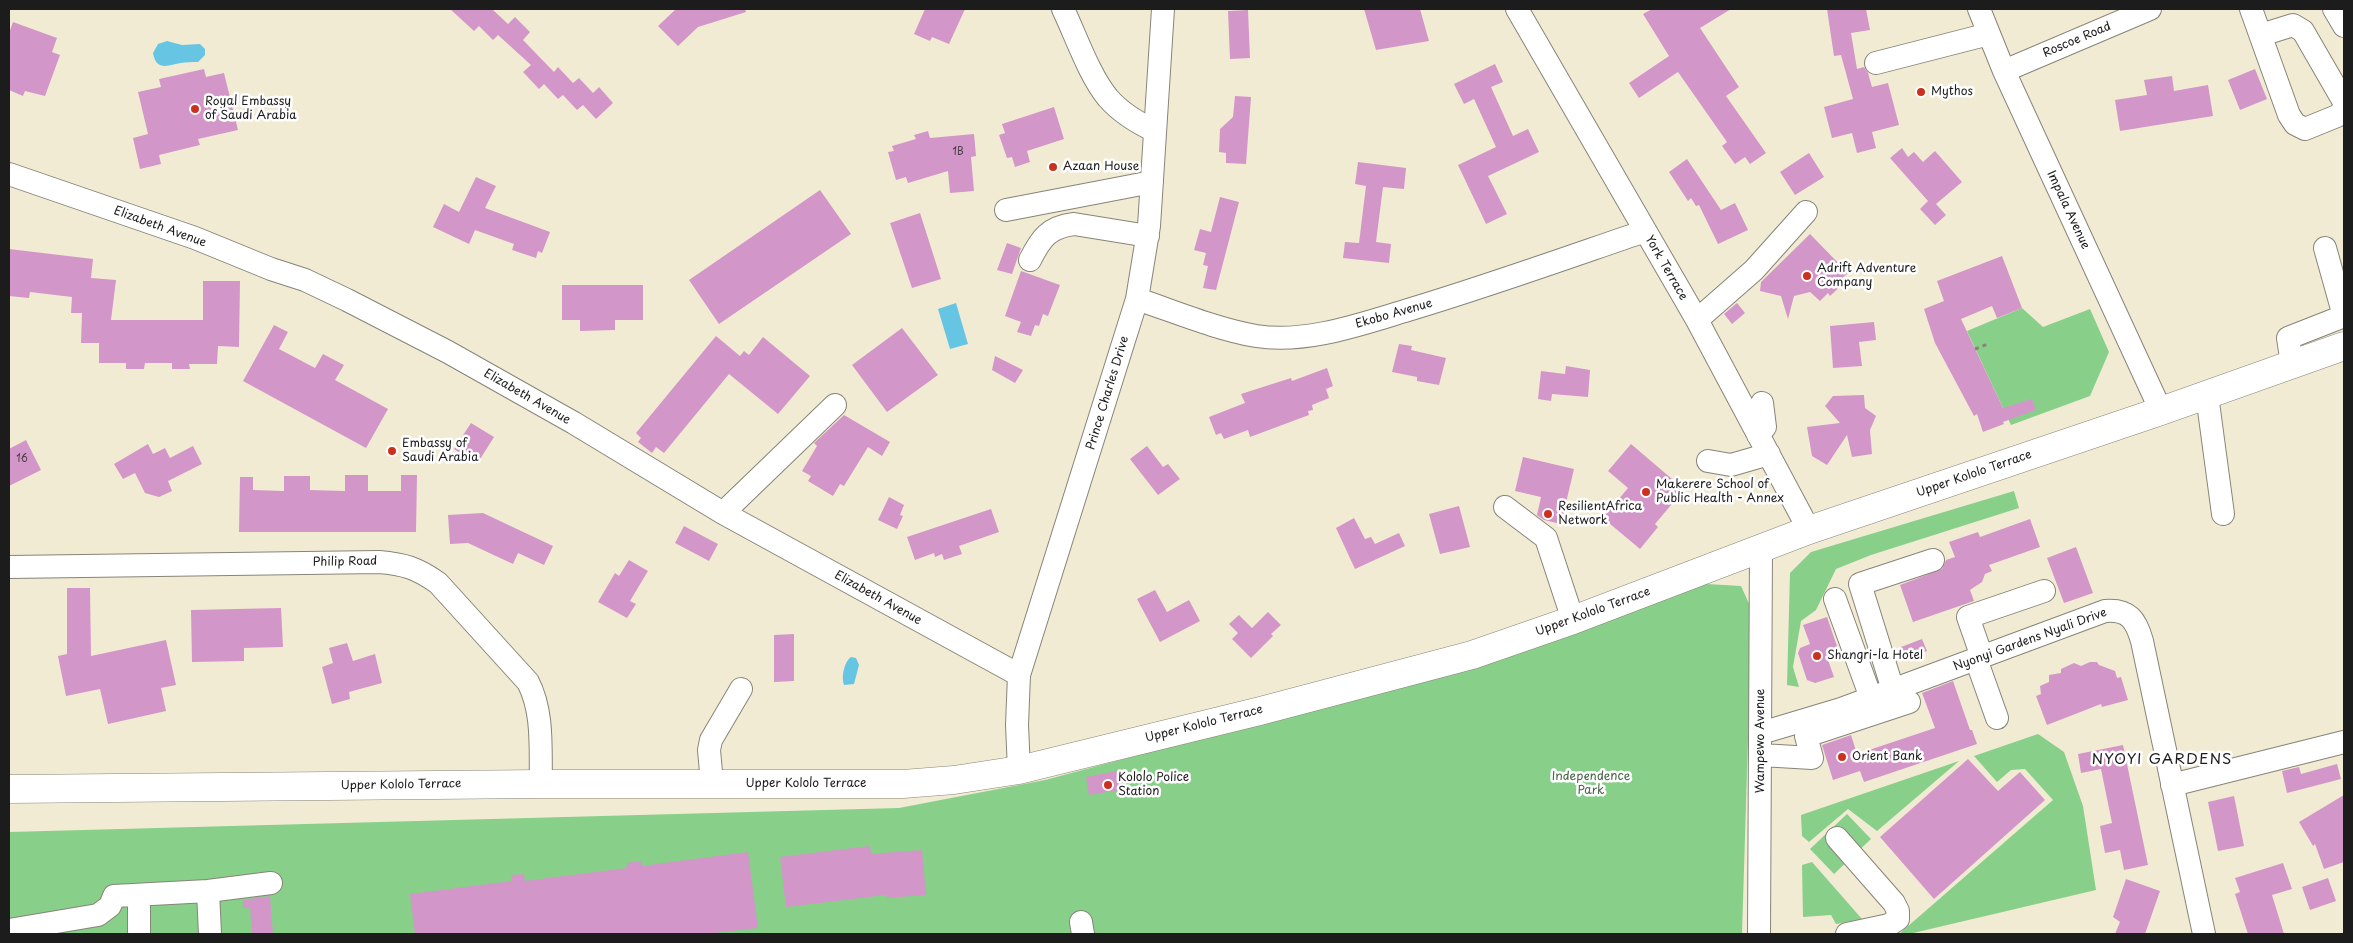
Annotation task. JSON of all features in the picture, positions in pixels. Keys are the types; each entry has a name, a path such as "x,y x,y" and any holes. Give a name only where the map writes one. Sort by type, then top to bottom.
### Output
{"main road":[{"name":"Upper Kololo Terrace","path":"9,789 712,783 903,784 954,780 1019,770 1472,655 1573,620 1810,530 2161,411 2292,364 2343,349"}],"street":[{"path":"1063,9 1094,75 1109,99 1127,115 1155,131"},
{"name":"Prince Charles Drive","path":"1019,770 1017,725 1020,675 1137,299 1148,236 1163,9"},
{"name":"York Terrace","path":"1517,9 1696,320 1810,530"},
{"name":"Impala Avenue","path":"1979,9 2004,71 2161,411"},
{"name":"Roscoe Road","path":"2004,71 2150,9"},
{"path":"2251,9 2289,115 2295,124 2305,128 2337,116 2344,110"},
{"path":"2334,9 2344,26"},
{"path":"2261,35 2292,25 2303,31 2344,102"},
{"path":"1876,63 1989,34"},
{"path":"1109,99 1128,104 1158,92"},
{"name":"Elizabeth Avenue","path":"9,174 195,238 271,269 305,280 347,300 524,394 723,513 1020,675"},
{"path":"1006,210 1152,182"},
{"path":"1696,320 1754,270 1806,212"},
{"path":"1030,260 1041,239 1063,226 1074,224 1148,236"},
{"name":"Ekobo Avenue","path":"1137,299 1257,336 1288,337 1319,333 1362,324 1444,299 1645,231"},
{"path":"2292,364 2288,338 2344,316 2325,248"},
{"path":"2207,395 2223,514"},
{"path":"1708,461 1731,465 1764,444 1765,427 1762,403"},
{"path":"723,513 835,405"},
{"path":"1505,507 1546,538 1573,620"},
{"name":"Wampewo Avenue","path":"1760,934 1761,548"},
{"path":"1761,744 1812,758 1806,736 1844,716 1901,696 1860,584 1933,560"},
{"name":"Philip Road","path":"9,567 380,562 401,564 421,571 438,583 528,682 534,693 539,716 541,784"},
{"path":"1997,718 1968,617 2044,591"},
{"path":"1835,599 1871,698"},
{"name":"Nyonyi Gardens Nyali Drive","path":"1761,744 1844,716 1871,698 1901,696 1979,658 2105,611 2116,610 2132,618 2142,641 2204,934"},
{"path":"712,783 709,750 711,740 741,689"},
{"path":"2172,785 2344,742"},
{"path":"1837,838 1894,903 1898,911 1898,919 1889,925 1847,934"},
{"path":"9,930 98,915 110,906 114,896 208,891 271,883"},
{"path":"208,891 210,934"},
{"path":"139,895 139,934"}],"path":[{"path":"1975,349 1988,344"}],"green space":[{"path":"2022,308 2043,327 2090,309 2109,352 2090,396 2011,425 1967,331"},
{"path":"2014,491 2019,508 1871,555 1836,569 1816,610 1801,621 1793,667 1799,687 1787,685 1790,573 1811,552"},
{"name":"Independence Park","path":"1706,584 1741,586 1752,610 1742,934 9,934 9,832 899,808 1045,780 1244,727"},
{"path":"2038,734 2064,752 2083,806 2096,890 1909,934 1899,934 2053,800 2025,769 2011,770 1997,782 1974,756"},
{"path":"1959,761 1877,831 1848,809 1809,842 1802,836 1801,815"},
{"path":"1847,814 1871,839 1834,874 1810,849"},
{"path":"1812,862 1862,919 1836,924 1831,915 1803,917 1802,865"}],"water":[{"path":"167,41 182,45 200,44 205,49 205,55 198,62 168,66 160,65 157,63 153,53 158,44"},
{"path":"956,303 968,344 950,349 938,309"},
{"path":"851,657 856,658 859,665 854,684 844,685 844,670"}],"building":[{"path":"450,9 492,9 508,24 515,17 530,32 523,40 554,72 558,67 573,83 579,78 593,93 599,87 613,103 596,119 583,105 577,110 563,95 558,99 544,84 539,89 523,72 531,65 498,35 493,40 479,26 474,31"},
{"path":"676,9 745,9 746,12 698,27 678,46 658,26"},
{"path":"925,9 965,9 949,44 932,37 930,41 914,34"},
{"path":"1364,9 1420,9 1429,41 1376,50"},
{"path":"1652,9 1731,9 1700,28 1739,87 1726,96 1766,153 1750,164 1745,157 1735,164 1722,146 1727,142 1678,72 1639,98 1629,83 1669,56 1643,14"},
{"path":"1827,9 1866,9 1870,30 1851,33 1857,69 1864,67 1872,87 1888,83 1899,125 1872,132 1876,148 1857,153 1852,133 1832,138 1824,107 1853,99 1841,55 1834,56"},
{"path":"1248,10 1250,58 1230,59 1228,11"},
{"path":"13,22 57,38 52,52 60,55 45,96 25,91 23,96 9,90 9,33"},
{"path":"1495,64 1503,82 1491,87 1513,136 1528,129 1539,152 1488,176 1507,214 1486,224 1458,165 1496,147 1474,99 1464,104 1454,84"},
{"path":"204,69 206,77 224,73 238,130 198,139 200,145 159,155 161,164 140,169 133,138 148,134 138,92 161,87 159,79"},
{"path":"2255,69 2267,99 2240,110 2228,80"},
{"path":"2172,76 2174,91 2208,85 2213,116 2120,131 2115,100 2147,95 2144,80"},
{"path":"1235,96 1251,97 1246,164 1226,163 1226,153 1219,152 1220,129 1233,117"},
{"path":"1054,107 1064,139 1027,151 1030,162 1015,167 1012,157 1007,158 999,135 1005,133 1002,124"},
{"path":"928,131 930,138 974,134 976,156 971,157 974,191 950,193 948,171 908,183 906,177 896,180 888,152 894,151 892,146 916,139 914,135"},
{"path":"1902,148 1908,157 1914,152 1923,162 1935,151 1962,182 1936,204 1946,215 1935,225 1920,209 1928,201 1890,158"},
{"path":"1809,153 1824,177 1795,195 1780,172"},
{"path":"1687,159 1721,210 1735,203 1748,230 1718,244 1699,205 1696,206 1691,198 1688,201 1669,172"},
{"path":"1358,162 1406,168 1404,189 1383,187 1376,242 1391,244 1389,263 1343,258 1345,242 1359,243 1366,186 1355,184"},
{"path":"476,177 496,186 485,208 550,232 542,253 538,251 536,258 512,250 514,244 475,230 469,244 433,227 444,204 459,212"},
{"path":"820,190 851,234 719,324 689,280"},
{"path":"1220,197 1239,202 1216,290 1203,288 1208,266 1203,265 1206,253 1194,250 1200,229 1211,232"},
{"path":"920,213 941,279 912,288 890,223"},
{"path":"1810,234 1848,273 1840,280 1844,283 1830,296 1828,293 1820,301 1810,292 1794,296 1788,319 1781,296 1760,291 1761,282"},
{"path":"1007,243 1021,248 1012,274 997,270"},
{"path":"9,249 93,259 91,278 116,280 111,320 203,320 203,281 240,281 239,347 218,346 217,364 189,364 190,369 172,369 172,363 145,363 144,369 126,369 126,363 99,363 99,343 81,343 82,313 71,313 72,297 30,292 29,298 9,296"},
{"path":"2002,256 2022,308 1997,318 1992,306 1961,319 2003,408 2032,399 2036,410 2003,422 2004,424 1983,432 1977,414 1974,416 1935,343 1924,309 1944,301 1937,281"},
{"path":"1021,271 1060,285 1048,316 1043,314 1039,326 1035,325 1031,336 1017,332 1021,322 1005,316"},
{"path":"562,285 643,285 643,320 615,320 615,330 580,331 580,320 562,320"},
{"path":"1737,303 1745,313 1732,324 1724,314"},
{"path":"1874,322 1876,340 1859,342 1862,366 1833,368 1830,326"},
{"path":"274,325 288,332 279,349 315,368 323,354 344,365 335,380 388,409 366,448 243,381"},
{"path":"902,328 938,375 887,412 852,365"},
{"path":"716,336 740,356 744,351 749,355 763,337 810,376 778,414 729,374 664,453 656,447 652,453 638,442 641,438 636,433"},
{"path":"1399,344 1412,346 1411,350 1446,358 1439,385 1417,381 1417,377 1392,372"},
{"path":"995,356 1023,370 1015,383 992,370"},
{"path":"1566,366 1590,370 1588,397 1552,394 1551,401 1538,399 1541,371 1565,374"},
{"path":"1327,368 1333,386 1326,389 1329,398 1312,405 1313,410 1308,411 1309,415 1250,437 1248,430 1224,439 1221,433 1216,435 1209,417 1245,403 1241,394 1291,378 1292,381"},
{"path":"1864,395 1865,408 1876,416 1870,430 1872,454 1852,457 1847,435 1827,465 1812,456 1807,427 1840,423 1825,406 1833,396"},
{"path":"844,415 890,442 882,456 868,447 844,486 840,484 833,496 808,481 811,476 802,471 817,446 814,443"},
{"path":"471,423 494,437 477,464 454,449"},
{"path":"26,440 41,470 9,486 9,449"},
{"path":"148,444 153,454 165,448 170,458 193,446 202,464 168,481 172,491 159,497 145,493 135,473 123,479 114,464"},
{"path":"1631,444 1672,479 1669,482 1682,492 1655,524 1658,527 1640,549 1603,518 1628,488 1608,471"},
{"path":"1147,446 1163,467 1168,464 1180,479 1158,495 1130,459"},
{"path":"1523,457 1574,469 1561,524 1544,520 1537,515 1541,497 1515,491"},
{"path":"345,475 368,475 368,491 401,491 401,475 417,475 416,532 239,532 240,477 253,477 253,490 284,491 284,476 310,476 310,490 345,491"},
{"path":"889,497 904,505 900,515 903,516 897,529 878,520"},
{"path":"1459,506 1470,547 1440,554 1429,514"},
{"path":"991,509 999,532 959,546 962,554 944,560 942,554 935,557 934,553 915,560 907,537"},
{"path":"483,513 553,546 544,565 518,553 513,564 468,543 450,544 448,515"},
{"path":"1354,518 1365,539 1371,537 1375,544 1399,533 1405,546 1355,569 1336,528"},
{"path":"2030,519 2040,547 1989,565 1992,571 1985,574 1982,582 1970,590 1974,601 1913,622 1900,585 1942,569 1946,560 1955,557 1949,542 1978,532 1980,537"},
{"path":"684,526 718,544 709,561 675,543"},
{"path":"2076,547 2093,593 2064,603 2047,558"},
{"path":"629,560 648,571 630,601 636,604 627,618 598,602 615,573 619,576"},
{"path":"67,588 90,588 91,656 166,640 176,685 161,688 166,711 108,724 100,689 66,696 58,656 67,654"},
{"path":"1155,590 1167,612 1189,600 1200,621 1160,642 1137,599"},
{"path":"281,608 283,647 244,648 244,661 192,662 191,610"},
{"path":"1268,612 1281,625 1251,658 1232,639 1238,633 1229,624 1239,615 1252,628"},
{"path":"1827,617 1839,652 1827,657 1834,677 1815,683 1807,680 1798,653 1800,648 1810,644 1803,625"},
{"path":"794,634 794,681 774,682 774,635"},
{"path":"1922,639 1927,651 1906,659 1901,647"},
{"path":"347,643 353,661 375,654 382,683 349,692 350,699 332,704 322,667 333,663 329,648"},
{"path":"2090,662 2097,662 2099,665 2115,671 2117,678 2121,677 2128,700 2102,707 2101,704 2047,725 2036,696 2041,694 2040,686 2049,682 2049,675 2061,673 2061,669 2074,663 2081,666"},
{"path":"1953,681 1970,730 1972,730 1977,744 1864,782 1860,771 1833,780 1822,745 1851,735 1857,754 1935,728 1922,693"},
{"path":"2123,745 2148,865 2124,870 2120,850 2105,853 2100,826 2112,823 2101,769 2081,773 2078,754"},
{"path":"1968,759 1998,791 2020,772 2045,800 1934,899 1880,837"},
{"path":"2337,764 2341,779 2287,793 2282,771 2299,767 2301,774"},
{"path":"1121,770 1125,789 1089,795 1086,777"},
{"path":"2344,795 2344,862 2324,869 2315,844 2313,846 2299,822"},
{"path":"2234,796 2244,846 2218,851 2208,802"},
{"path":"870,846 871,854 922,850 926,895 887,898 886,895 786,907 780,857"},
{"path":"748,852 758,928 706,934 415,934 410,894 512,881 511,875 524,874 525,881 627,868 627,863 641,861 642,866"},
{"path":"2283,863 2292,889 2272,895 2284,934 2248,934 2235,894 2240,892 2235,878"},
{"path":"2328,878 2336,901 2310,910 2302,887"},
{"path":"2126,879 2160,891 2145,934 2115,934 2120,922 2113,917"},
{"path":"270,896 273,934 252,934 250,907 243,908 243,900"}],"place":[{"name":"Mythos","path":"1921,92"},
{"name":"Royal Embassy of Saudi Arabia","path":"195,109"},
{"name":"Azaan House","path":"1053,167"},
{"name":"Adrift Adventure Company","path":"1807,276"},
{"name":"Embassy of Saudi Arabia","path":"392,451"},
{"name":"Makerere School of Public Health - Annex","path":"1646,492"},
{"name":"ResilientAfrica Network","path":"1548,514"},
{"name":"Shangri-la Hotel","path":"1817,656"},
{"name":"Orient Bank","path":"1842,757"},
{"name":"Kololo Police Station","path":"1108,785"}],"district":[{"name":"NYOYI GARDENS","path":"2162,760"}]}
